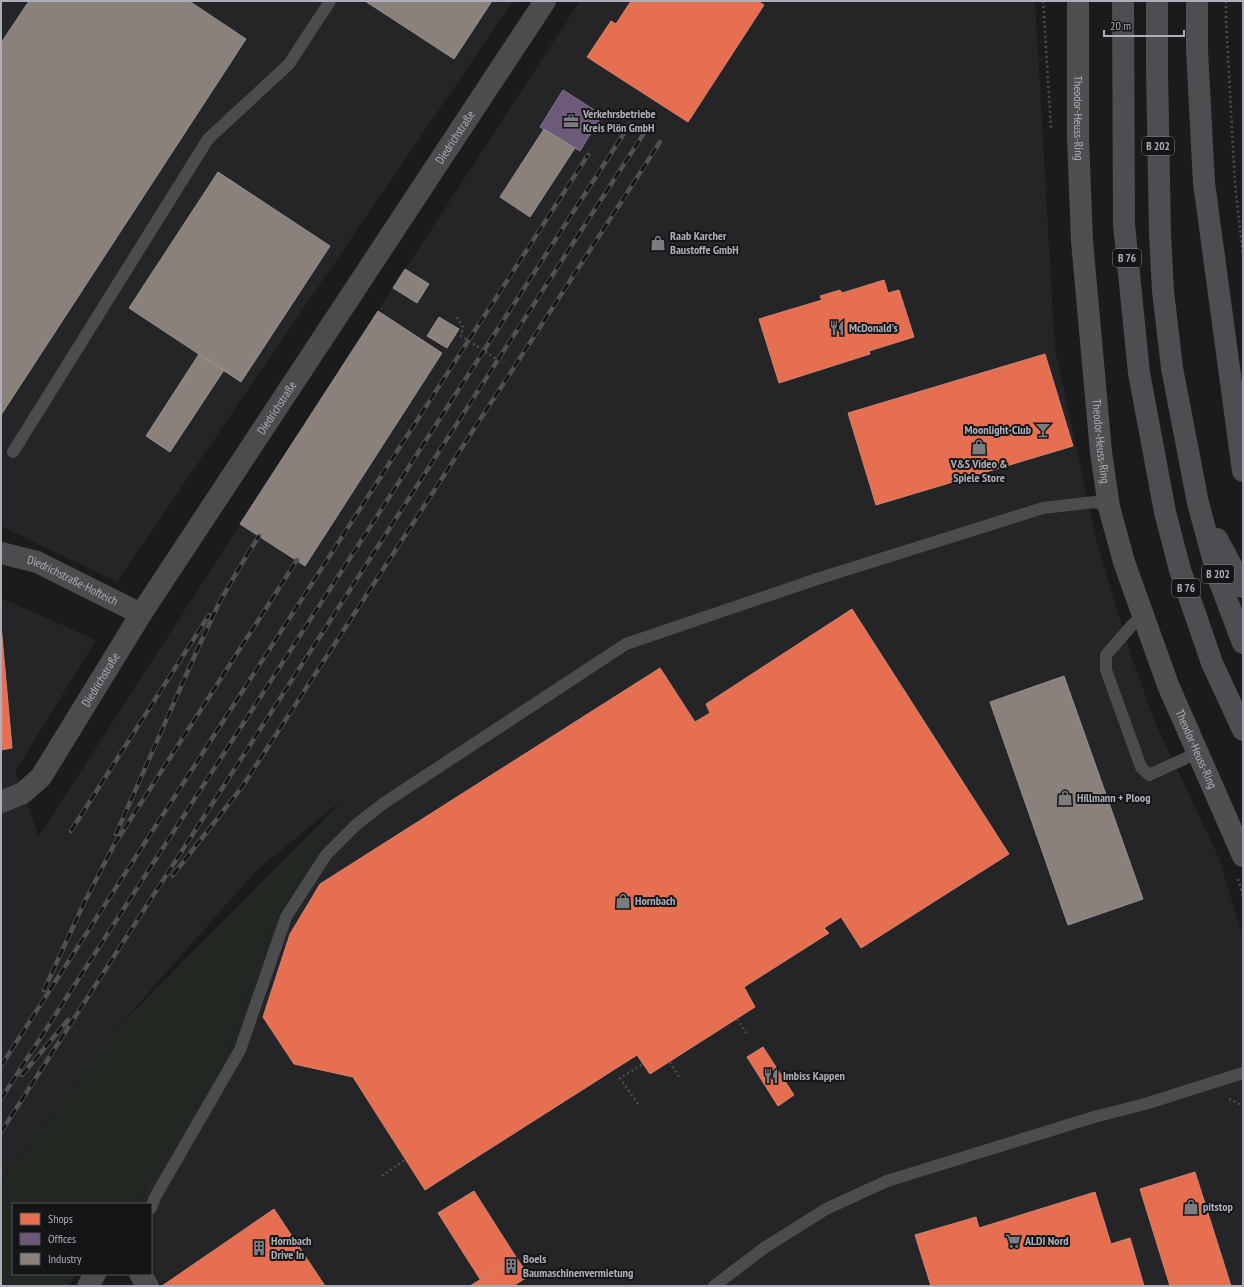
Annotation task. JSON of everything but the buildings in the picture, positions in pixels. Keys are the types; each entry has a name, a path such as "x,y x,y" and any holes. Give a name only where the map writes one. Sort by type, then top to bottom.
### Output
{"main road":[{"name":"Theodor-Heuss-Ring","path":"1078,1 1078,138 1082,241 1101,452 1109,507 1124,562 1168,685 1243,856"},
{"name":"B 76","path":"1123,1 1124,224 1139,373 1165,512 1180,570 1212,663 1243,730"},
{"name":"B 202","path":"1157,1 1158,171 1163,290 1172,368 1198,503 1218,577 1243,643"},
{"path":"1198,1 1197,50 1204,183 1243,471"},
{"path":"1198,503 1243,587"}],"street":[{"name":"Diedrichstraße","path":"1,802 23,793 41,778 141,614 545,1"},
{"name":"Diedrichstraße-Hofteich","path":"1,552 37,562 141,614"},
{"path":"88,1286 94,1275"},
{"path":"141,1275 148,1286"}],"lane":[{"path":"13,452 208,139 289,64 330,1"},
{"path":"152,1206 240,1050 286,916 326,855 357,824 384,803 626,644 817,579 1043,508 1095,502 1109,507"},
{"path":"1144,616 1133,624 1106,655 1106,670 1141,767 1149,774 1184,759 1197,751"},
{"path":"714,1286 764,1248 826,1209 887,1181 1094,1117 1166,1097 1243,1072"}],"path":[{"path":"1226,1 1235,184 1243,255"},
{"path":"457,317 463,327 462,336 503,363"},
{"path":"737,1019 747,1034"},
{"path":"670,1062 679,1077"},
{"path":"638,1104 620,1078 643,1064"},
{"path":"382,1176 406,1160"}],"shaded area":[{"path":"1,1 513,1 117,582 1,526"},
{"path":"580,1 1035,1 1055,349 1097,543 1129,650 1158,729 1219,858 1243,938 1243,1286 162,1286 152,1271 152,1203 135,1203 226,1056 267,936 346,797 256,871 119,1026 1,1183 1,598 96,640 15,772 39,836"},
{"path":"347,796 267,936 226,1056 135,1203 12,1203 12,1275 76,1275 67,1286 1,1286 1,1183 119,1026"}],"railway":[{"path":"1,1099 630,124"},
{"path":"1,1132 644,133"},
{"path":"173,875 242,787 660,142"},
{"path":"1,1066 588,155"},
{"path":"247,555 259,536"},
{"path":"116,834 220,601 250,550"},
{"path":"44,990 84,903 114,845 297,560"},
{"path":"71,831 209,615"},
{"path":"22,1075 68,1020"}],"place":[{"name":"Verkehrsbetriebe Kreis Plön GmbH","path":"571,121"},
{"name":"Raab Karcher Baustoffe GmbH","path":"658,243"},
{"name":"McDonald's","path":"837,328"},
{"name":"Moonlight-Club","path":"1043,430"},
{"name":"V&S Video & Spiele Store","path":"979,447"},
{"name":"Hillmann + Ploog","path":"1065,798"},
{"name":"Hornbach","path":"623,901"},
{"name":"Imbiss Kappen","path":"771,1076"},
{"name":"pitstop","path":"1191,1207"},
{"name":"ALDI Nord","path":"1013,1241"},
{"name":"Hornbach Drive In","path":"259,1248"},
{"name":"Boels Baumaschinenvermietung","path":"511,1266"}]}
